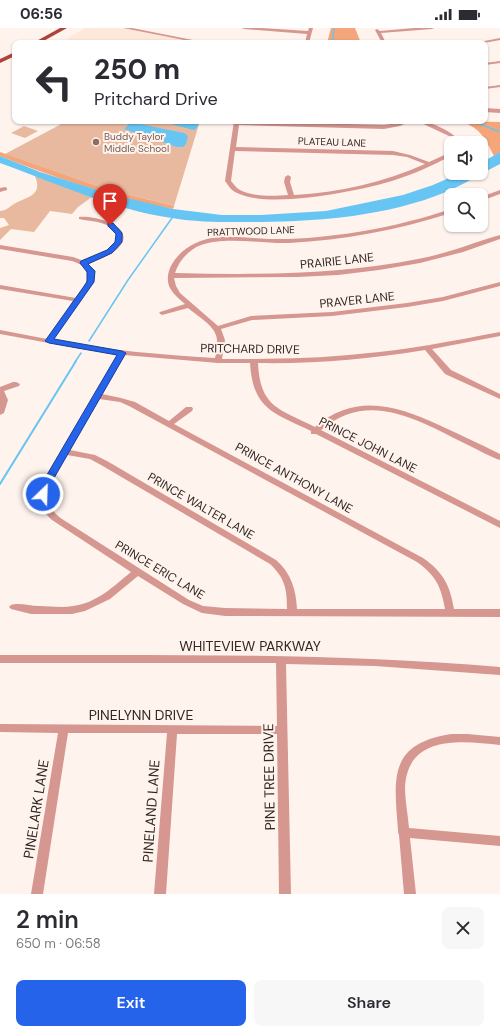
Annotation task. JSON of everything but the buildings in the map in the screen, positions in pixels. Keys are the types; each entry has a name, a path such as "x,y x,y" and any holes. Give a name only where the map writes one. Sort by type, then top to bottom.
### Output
{"main road":[{"path":"42,40 64,28"},
{"path":"51,40 73,28"},
{"path":"0,61 12,55"},
{"path":"0,65 12,59"}],"street":[{"path":"125,28 190,40"},
{"path":"244,28 310,30 308,40"},
{"path":"382,40 377,30 432,28"},
{"path":"488,41 500,39"},
{"path":"488,64 500,62"},
{"path":"488,88 500,86"},
{"path":"488,110 500,111"},
{"path":"237,124 228,181 234,190 244,195 258,197 331,193 371,185 403,175 444,157"},
{"path":"296,124 384,127 401,124"},
{"path":"427,124 452,136"},
{"name":"PLATEAU LANE","path":"233,149 397,154 411,156 430,164"},
{"path":"288,177 287,182 292,196"},
{"path":"488,196 500,192"},
{"name":"PRATTWOOD LANE","path":"172,275 174,268 186,251 195,245 204,242 218,240 288,240 351,235 411,224 444,213"},
{"path":"81,218 100,221 110,225 117,230 120,236 118,242 112,250 84,263"},
{"name":"PRAIRIE LANE","path":"172,275 278,277 354,272 436,257 500,237"},
{"path":"0,247 69,258 84,263 90,269 92,279 49,341"},
{"path":"172,275 172,284 176,292 215,329 221,338 218,361"},
{"name":"PRAVER LANE","path":"215,329 251,318 332,314 407,306 442,299 500,284"},
{"path":"0,287 78,300"},
{"path":"162,313 190,305"},
{"name":"PRITCHARD DRIVE","path":"0,332 122,353 218,361 254,362 303,361 363,357 428,349 500,334"},
{"path":"428,349 441,365 452,375 500,397"},
{"name":"PRINCE ERIC LANE","path":"122,353 44,488 43,498 50,515 186,602 202,609 225,612 500,613"},
{"name":"PRINCE JOHN LANE","path":"254,362 255,384 263,400 278,413 500,525"},
{"path":"0,413 4,400 0,390 16,384"},
{"name":"PRINCE ANTHONY LANE","path":"97,396 128,402 426,564 435,571 444,583 450,612"},
{"path":"314,432 334,416 342,412 365,407 386,408 412,415 500,457"},
{"path":"169,424 189,409"},
{"name":"PRINCE WALTER LANE","path":"65,452 92,457 104,463 273,562 284,572 289,580 292,596 292,612"},
{"path":"14,606 31,610 72,610 85,608 107,597 138,571"},
{"name":"WHITEVIEW PARKWAY","path":"0,659 281,660 398,663 500,671"},
{"name":"PINE TREE DRIVE","path":"281,660 285,894"},
{"name":"PINELYNN DRIVE","path":"0,728 282,730"},
{"name":"PINELARK LANE","path":"37,894 64,728"},
{"name":"PINELAND LANE","path":"160,894 172,729"},
{"path":"410,894 403,832 400,779 406,763 415,752 430,742 449,737 500,741"},
{"path":"403,832 500,841"}],"shaded area":[{"path":"85,28 121,28 184,40 68,40 68,38"},
{"path":"331,28 355,28 360,40 328,40"},
{"path":"488,122 500,122 500,152 494,156 488,144 488,136 483,136 468,124 488,124"},
{"name":"Buddy Taylor Middle School","path":"61,124 199,124 174,206 106,189 5,154"},
{"path":"24,126 38,131 25,138 11,133"},
{"path":"0,152 106,189 174,206 173,209 85,187 0,156"},
{"path":"35,176 92,197 78,207 72,214 50,211 34,232 11,229 0,240 0,228 9,225 4,218 0,218 0,211 6,210 36,192 37,183"}],"water":[{"path":"129,124 140,124 184,133 188,136 186,144 183,147 177,147 124,129"},
{"path":"171,124 198,124 196,129 193,130"},
{"path":"500,152 500,164 488,171 488,159"},
{"path":"0,156 40,172 110,194 173,209 222,215 261,215 326,211 403,195 444,180 471,180 455,188 444,188 444,193 424,200 401,207 354,216 260,222 194,221 128,209 85,195 0,163"}],"waterway":[{"path":"332,40 334,28"},
{"path":"480,124 500,132"},
{"path":"89,341 128,280 172,218"},
{"path":"75,362 81,353"},
{"path":"0,484 76,361"}],"place":[{"name":"Buddy Taylor Middle School","path":"96,142"}],"route":[{"path":"43,494 44,488 122,353 49,341 92,279 91,271 84,263 109,252 116,246 120,238 119,234 117,230 110,225"}]}
